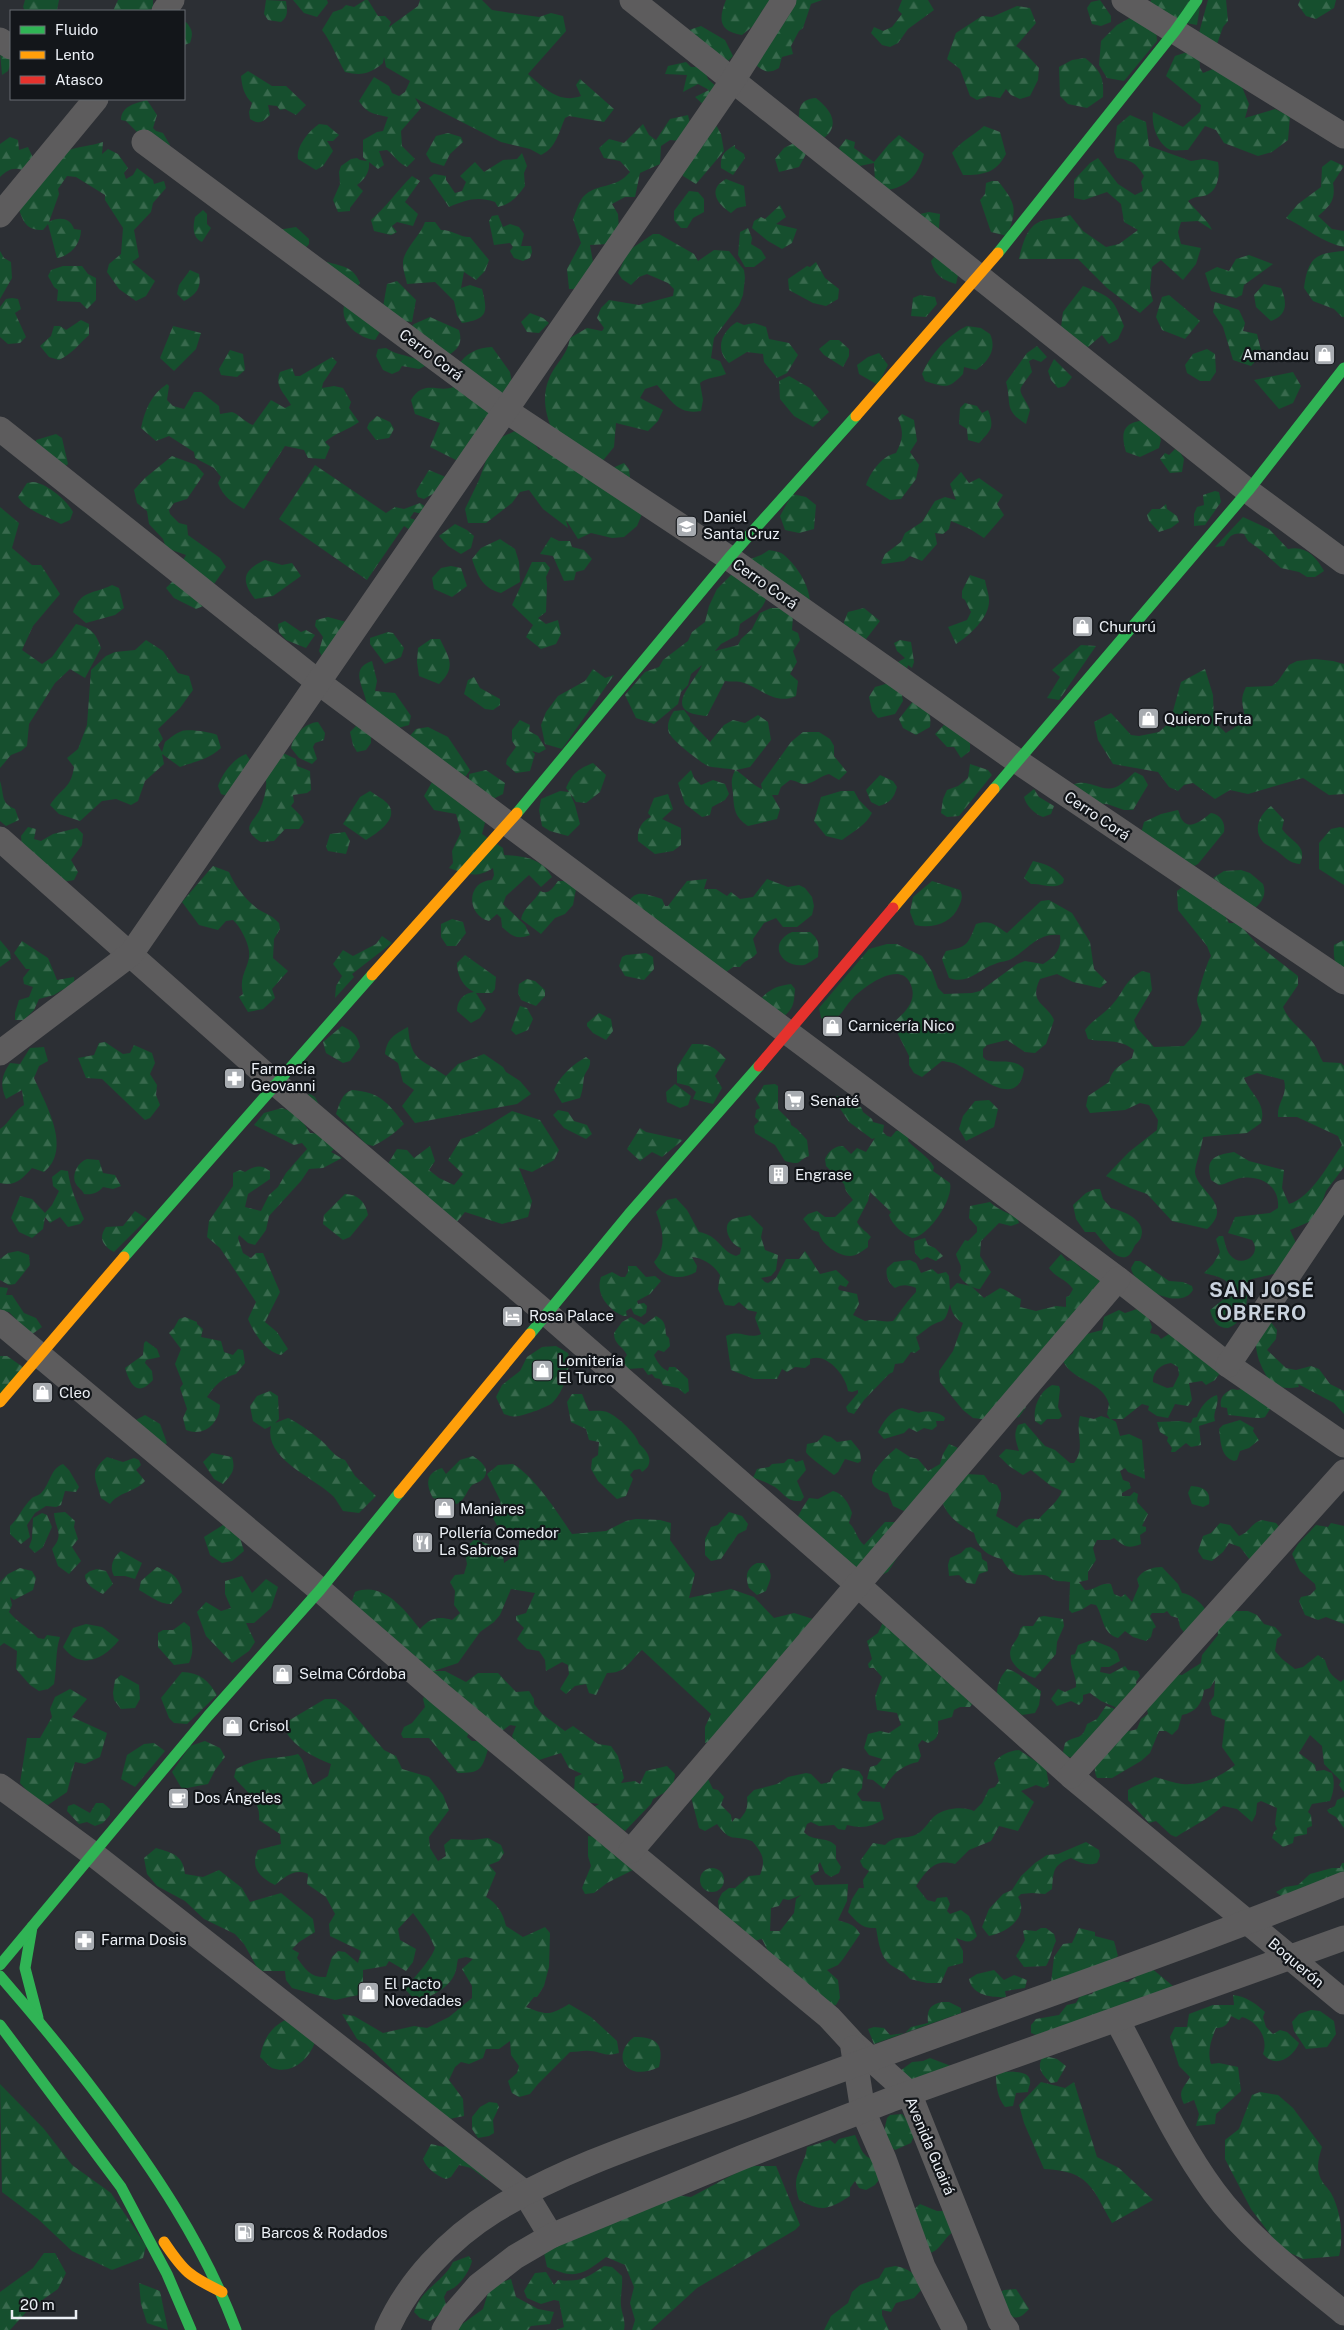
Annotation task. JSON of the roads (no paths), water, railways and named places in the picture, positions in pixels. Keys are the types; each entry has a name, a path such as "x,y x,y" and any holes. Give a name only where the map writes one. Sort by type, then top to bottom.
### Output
{"main road":[{"path":"0,1402 275,1083 508,822 729,558 980,276 1175,31 1197,0"},
{"path":"0,1965 208,1716 320,1590 629,1214 788,1033 1248,490 1344,368"},
{"path":"32,1926 25,1968 38,2018"},
{"path":"0,1976 38,2018 141,2153 193,2232 222,2292 236,2330"},
{"path":"0,2025 122,2186 191,2330"},
{"path":"8,2055 39,2076"},
{"path":"136,2212 154,2229 182,2269 196,2280 222,2292"}],"street":[{"path":"632,0 1248,490 1344,562"},
{"path":"0,1053 131,954 733,80 784,0"},
{"path":"1124,0 1344,136"},
{"path":"0,215 95,100"},
{"name":"Cerro Corá","path":"144,142 506,410 729,558 1017,761 1344,982"},
{"path":"0,428 318,682 1118,1279 1228,1365 1344,1445"},
{"name":"Boquerón","path":"0,839 275,1083 546,1313 858,1586 1071,1776 1344,2002"},
{"path":"1228,1365 1344,1192"},
{"path":"631,1851 1118,1279"},
{"name":"Avenida Guairá","path":"0,1322 320,1590 441,1695 829,2017 859,2055 909,2093 1000,2322 1007,2330"},
{"path":"1071,1776 1344,1472"},
{"path":"0,1786 93,1854 525,2193 551,2236"},
{"path":"387,2330 406,2296 443,2252 492,2213 525,2193 585,2166 859,2055 1248,1923 1344,1884"},
{"path":"444,2330 453,2315 479,2286 515,2257 551,2236 909,2093 1344,1938"},
{"path":"1118,2020 1177,2135 1214,2192 1266,2248 1344,2313"},
{"path":"859,2055 863,2111 884,2159 923,2267 955,2330"}],"place":[{"name":"Amandau","path":"1325,355"},
{"name":"Daniel Santa Cruz","path":"687,526"},
{"name":"Chururú","path":"1083,627"},
{"name":"Quiero Fruta","path":"1148,719"},
{"name":"Carnicería Nico","path":"832,1026"},
{"name":"Farmacia Geovanni","path":"235,1078"},
{"name":"Senaté","path":"794,1101"},
{"name":"Engrase","path":"779,1175"},
{"name":"Rosa Palace","path":"513,1316"},
{"name":"Lomitería El Turco","path":"542,1370"},
{"name":"Cleo","path":"43,1393"},
{"name":"Manjares","path":"444,1509"},
{"name":"Pollería Comedor La Sabrosa","path":"423,1542"},
{"name":"Selma Córdoba","path":"283,1674"},
{"name":"Crisol","path":"233,1726"},
{"name":"Dos Ángeles","path":"178,1798"},
{"name":"Farma Dosis","path":"85,1940"},
{"name":"El Pacto Novedades","path":"368,1993"},
{"name":"Barcos & Rodados","path":"245,2233"}],"district":[{"name":"SAN JOSÉ OBRERO","path":"1262,1302"}]}
